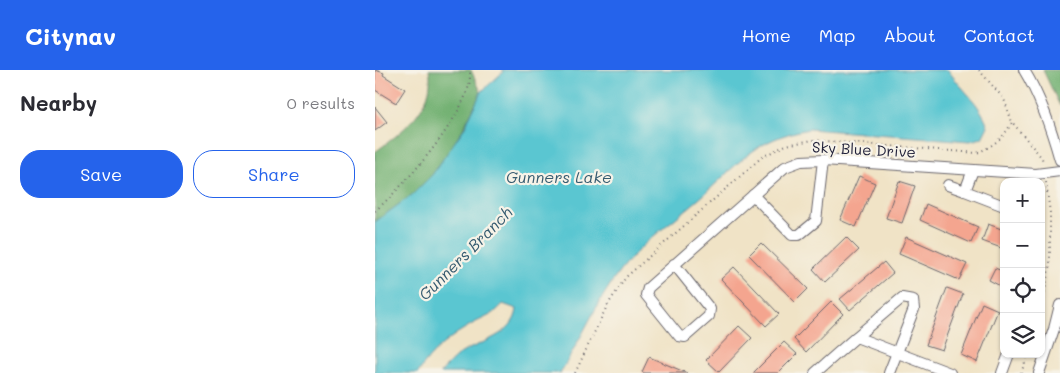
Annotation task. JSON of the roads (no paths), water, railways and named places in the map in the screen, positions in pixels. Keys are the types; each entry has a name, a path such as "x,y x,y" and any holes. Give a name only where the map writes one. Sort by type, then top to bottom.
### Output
{"street":[{"path":"1024,70 1034,87 1051,128 1060,160"},
{"path":"753,195 792,235 799,235 816,221 823,160"},
{"name":"Sky Blue Drive","path":"674,264 710,309 709,316 685,337 679,336 646,295 648,288 674,264 785,167 801,161 823,160 1036,174 1060,171"},
{"path":"965,191 973,170"},
{"path":"948,185 1000,204"},
{"path":"815,373 903,298 907,297 915,303 889,373"},
{"path":"1039,373 1060,305"},
{"path":"856,338 950,373"},
{"path":"1002,373 1008,358"}],"water":[{"name":"Gunners Lake","path":"501,70 948,70 981,111 988,126 982,138 970,141 809,129 790,133 760,147 736,165 699,199 647,242 620,271 603,295 560,373 440,373 460,354 495,337 510,326 515,318 517,309 503,304 493,313 450,338 429,357 418,373 375,373 375,222 413,194 432,175 465,127 481,92 503,72"}],"water label":[{"name":"Gunners Branch","path":"465,253"}]}
